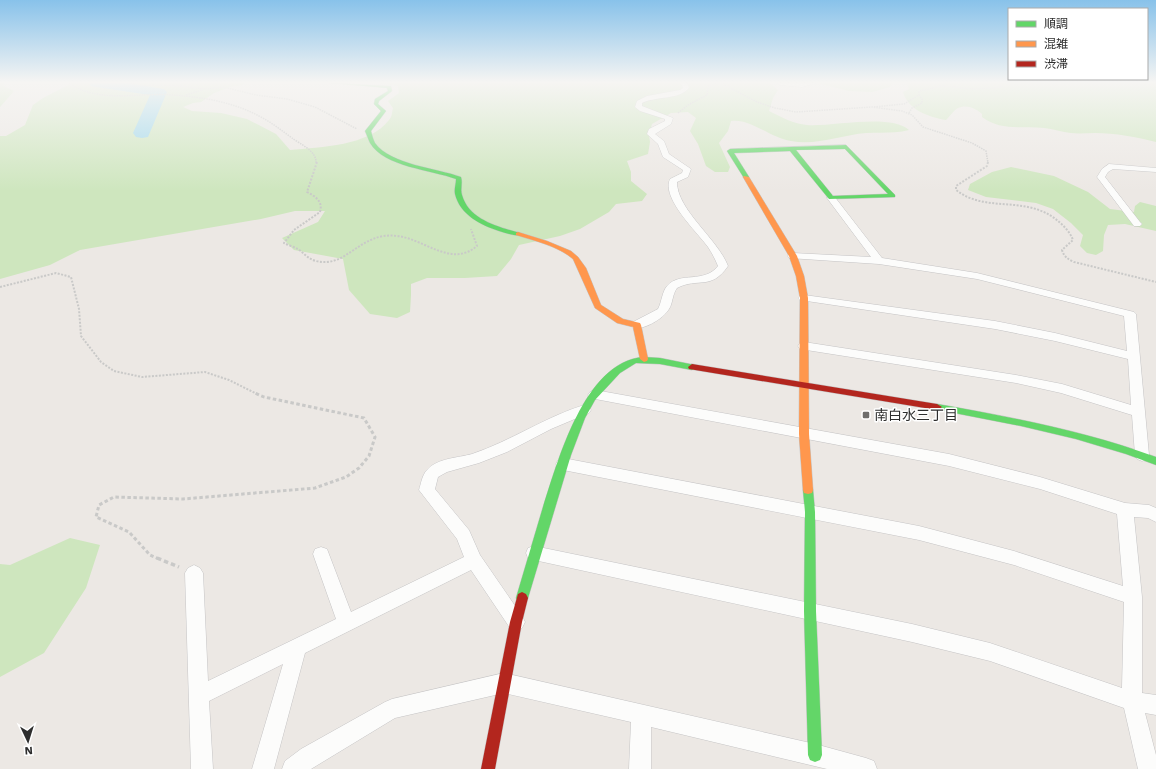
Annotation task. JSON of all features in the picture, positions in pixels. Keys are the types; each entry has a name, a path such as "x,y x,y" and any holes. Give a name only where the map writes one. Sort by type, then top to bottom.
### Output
{"street":[{"path":"378,119 368,131 369,136 376,147 394,160 449,173 459,178 458,193 462,204 474,217 507,231 545,242 568,252 576,258 582,268 598,306 620,320 637,325 662,312 672,287 679,283 705,280 713,277 723,266 718,253 680,205 675,196 672,184 673,180 685,175 688,171 687,169 666,155 661,144 651,134 652,131 668,122 669,119"},
{"path":"815,755 810,611 810,512 804,434 804,298 800,276 793,256 730,151 846,147 893,196 830,198"},
{"path":"792,148 879,261"},
{"path":"1137,224 1104,182 1101,177 1102,174 1107,168 1112,166 1156,170"},
{"path":"793,256 879,261 977,276 1039,290 1130,314 1142,455"},
{"path":"804,298 995,325 1055,337 1134,357"},
{"path":"637,325 644,359"},
{"path":"804,346 1016,379 1062,389 1138,412"},
{"path":"488,769 516,622 534,553 563,464 584,410 618,370 630,361 644,359 1014,420 1071,433 1142,455 1156,461"},
{"path":"596,396 949,460 1040,483 1125,510 1149,512 1156,515"},
{"path":"516,622 474,560 463,535 426,490 432,474 443,467 474,459 502,448 546,425 584,410"},
{"path":"563,464 919,534 1014,558 1132,597"},
{"path":"1125,510 1132,597 1132,701 1149,769"},
{"path":"534,553 912,633 990,652 1132,701 1156,706"},
{"path":"321,554 346,623"},
{"path":"199,696 474,560"},
{"path":"194,573 202,769"},
{"path":"263,769 298,646"},
{"path":"293,769 309,757 392,709 504,683 815,755 866,769"},
{"path":"640,769 641,715"}],"path":[{"path":"265,119 310,150 317,161 307,192 320,202 322,207 320,212 291,232 285,239 284,243 297,249 314,261 323,262 336,260 349,255 362,244 376,237 387,236 402,237 436,251 466,254 473,251 477,246 471,229 474,217"},
{"path":"337,119 362,131 368,131"},
{"path":"915,119 923,127 972,143 986,151 987,166 956,186 956,190 960,195 973,200 1019,204 1035,207 1045,211 1070,233 1072,240 1062,250 1062,254 1067,258 1085,265 1156,282"},
{"path":"0,287 56,273 71,276 78,302 82,336 101,362 114,371 142,377 205,372 229,380 264,397 364,418 375,437 369,456 357,470 334,483 315,488 182,499 114,498 99,505 96,517 129,532 150,555 194,573"}],"green space":[{"path":"27,119 247,119 276,134 290,150 344,144 357,140 380,129 390,119 661,119 652,124 649,135 650,142 648,154 627,161 631,172 631,181 647,194 642,201 616,204 609,212 580,229 560,236 519,245 511,259 497,276 427,278 411,284 410,312 397,318 370,314 349,290 343,259 294,250 282,238 318,222 325,211 295,211 261,219 80,250 50,265 0,279 0,136 6,136 25,125"},
{"path":"696,119 785,119 807,125 875,121 889,122 900,125 909,130 866,133 819,141 800,142 783,139 746,122 731,121 728,131 719,143 730,167 728,172 715,172 706,166 698,144 690,131"},
{"path":"985,119 1156,119 1156,142 1110,134 1068,133 1044,128 1004,126"},
{"path":"1011,167 1054,176 1088,192 1110,209 1134,212 1135,206 1140,202 1156,206 1156,231 1125,224 1108,225 1104,235 1103,251 1096,255 1087,253 1080,246 1083,235 1071,223 1053,209 1036,203 986,197 968,190 970,184 992,172"},
{"path":"70,538 100,545 86,588 44,653 0,677 0,564 10,565"}],"waterway":[{"path":"142,133 148,119"}],"traffic: fast":[{"path":"378,119 368,131 373,143 381,152 406,163 459,178 458,194 461,203 466,210 482,221 500,229 518,234"},
{"path":"746,177 730,151 846,147 893,196 831,198 792,149"},
{"path":"522,598 569,445 587,404 604,383 617,370 629,362 643,359 692,367"},
{"path":"937,407 1048,428 1130,451 1156,461"},
{"path":"808,490 810,512 810,611 815,755"}],"traffic: slow":[{"path":"746,177 793,256 800,276 804,298 804,434 808,490"},
{"path":"518,234 545,242 569,252 576,258 582,268 598,306 620,321 637,325 644,359"}],"traffic: jam":[{"path":"692,367 937,407"},
{"path":"488,769 516,622 522,598"}],"place":[{"name":"南白水三丁目","path":"866,415"}]}
